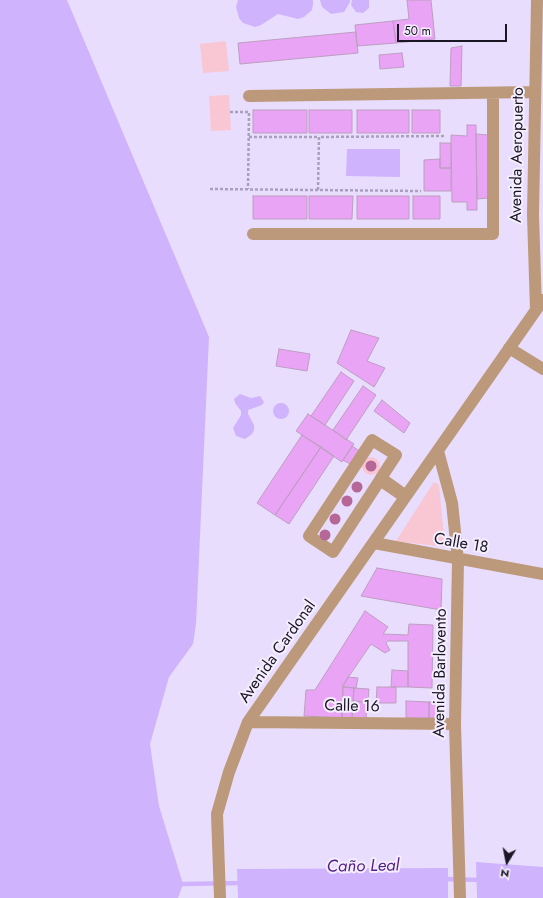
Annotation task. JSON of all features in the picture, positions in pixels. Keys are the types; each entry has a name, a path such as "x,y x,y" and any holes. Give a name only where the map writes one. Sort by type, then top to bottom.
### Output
{"street":[{"name":"Avenida Aeropuerto","path":"536,0 540,18 535,92 533,215 536,310"},
{"path":"248,96 535,92"},
{"path":"253,234 493,234 493,93"},
{"name":"Avenida Cardonal","path":"220,898 217,814 229,772 248,722 543,300"},
{"path":"509,348 543,369"},
{"path":"372,440 396,455 381,478 406,497 380,480 333,552 309,536 372,440"},
{"name":"Avenida Barlovento","path":"438,451 452,503 458,560 455,724 460,898"},
{"name":"Calle 18","path":"374,543 458,560 543,574"},
{"name":"Calle 16","path":"248,722 455,724"}],"path":[{"path":"230,112 249,112 248,189"},
{"path":"248,138 446,136"},
{"path":"318,190 319,137"},
{"path":"210,189 421,191"}],"shaded area":[{"path":"0,0 67,0 209,337 196,624 193,644 169,677 150,744 159,806 183,884 178,898 0,898"},
{"path":"238,0 313,0 313,4 312,10 304,17 298,19 278,14 261,25 255,27 243,23 239,18 236,7"},
{"path":"320,0 350,0 350,2 344,12 331,14 322,7"},
{"path":"352,0 369,0 369,8 363,13 356,12 351,5"},
{"path":"226,41 229,71 203,73 200,44"},
{"path":"229,95 231,130 211,131 209,96"},
{"path":"347,149 400,149 400,177 346,176"},
{"path":"240,394 251,398 260,396 264,402 262,405 248,410 248,414 254,425 254,430 252,434 245,439 236,436 233,428 241,415 241,411 234,399"},
{"path":"281,403 287,405 289,411 287,417 281,419 275,417 273,411 275,405"},
{"path":"371,457 377,460 380,466 377,472 371,475 365,472 362,466 365,460"},
{"path":"434,482 439,485 445,547 396,541"},
{"path":"476,862 543,867 543,898 477,898"},
{"path":"448,868 448,898 238,898 237,869"}],"building":[{"path":"407,0 431,0 435,39 396,43 393,21 409,19"},
{"path":"393,21 396,43 357,46 355,25"},
{"path":"356,32 358,53 240,64 238,43"},
{"path":"462,46 461,86 450,86 451,48"},
{"path":"402,53 404,67 380,69 379,55"},
{"path":"253,110 307,110 307,133 253,133"},
{"path":"309,110 352,110 352,133 309,133"},
{"path":"357,110 409,110 409,133 357,133"},
{"path":"412,110 440,110 440,133 412,133"},
{"path":"467,125 476,125 477,210 467,210 467,202 452,202 451,135 467,136"},
{"path":"476,134 488,135 488,198 477,199"},
{"path":"440,143 451,143 451,168 440,168"},
{"path":"440,159 440,168 451,168 451,191 424,191 424,160"},
{"path":"253,196 307,196 307,219 253,219"},
{"path":"309,196 353,196 352,219 309,219"},
{"path":"357,196 409,196 409,219 357,219"},
{"path":"413,196 440,196 440,219 413,219"},
{"path":"351,330 379,338 367,361 385,368 374,387 337,363"},
{"path":"279,349 310,354 307,371 276,366"},
{"path":"341,372 354,381 325,425 311,416"},
{"path":"363,386 376,395 346,440 333,430"},
{"path":"382,400 410,423 404,433 374,411"},
{"path":"308,414 354,444 342,462 296,431"},
{"path":"302,435 321,447 275,515 257,503"},
{"path":"352,446 361,452 352,465 343,460"},
{"path":"321,447 334,456 289,524 275,515"},
{"path":"377,568 442,579 441,610 361,596"},
{"path":"365,611 388,627 383,634 408,635 409,624 433,625 432,688 408,687 408,641 388,641 386,643 390,650 385,653 371,644 343,685 342,718 304,716 306,690 315,690"},
{"path":"392,670 408,671 408,687 391,687"},
{"path":"348,677 358,678 356,688 343,687"},
{"path":"343,687 354,688 352,719 342,718"},
{"path":"377,687 396,687 396,703 376,703"},
{"path":"354,688 369,689 368,702 353,701"},
{"path":"353,701 367,702 366,720 352,719"},
{"path":"406,701 429,702 429,718 406,718"},
{"path":"429,702 442,702 441,718 429,718"}],"waterway":[{"name":"Caño Leal","path":"443,879 481,880"},
{"name":"Caño Leal","path":"183,884 243,883"}]}
